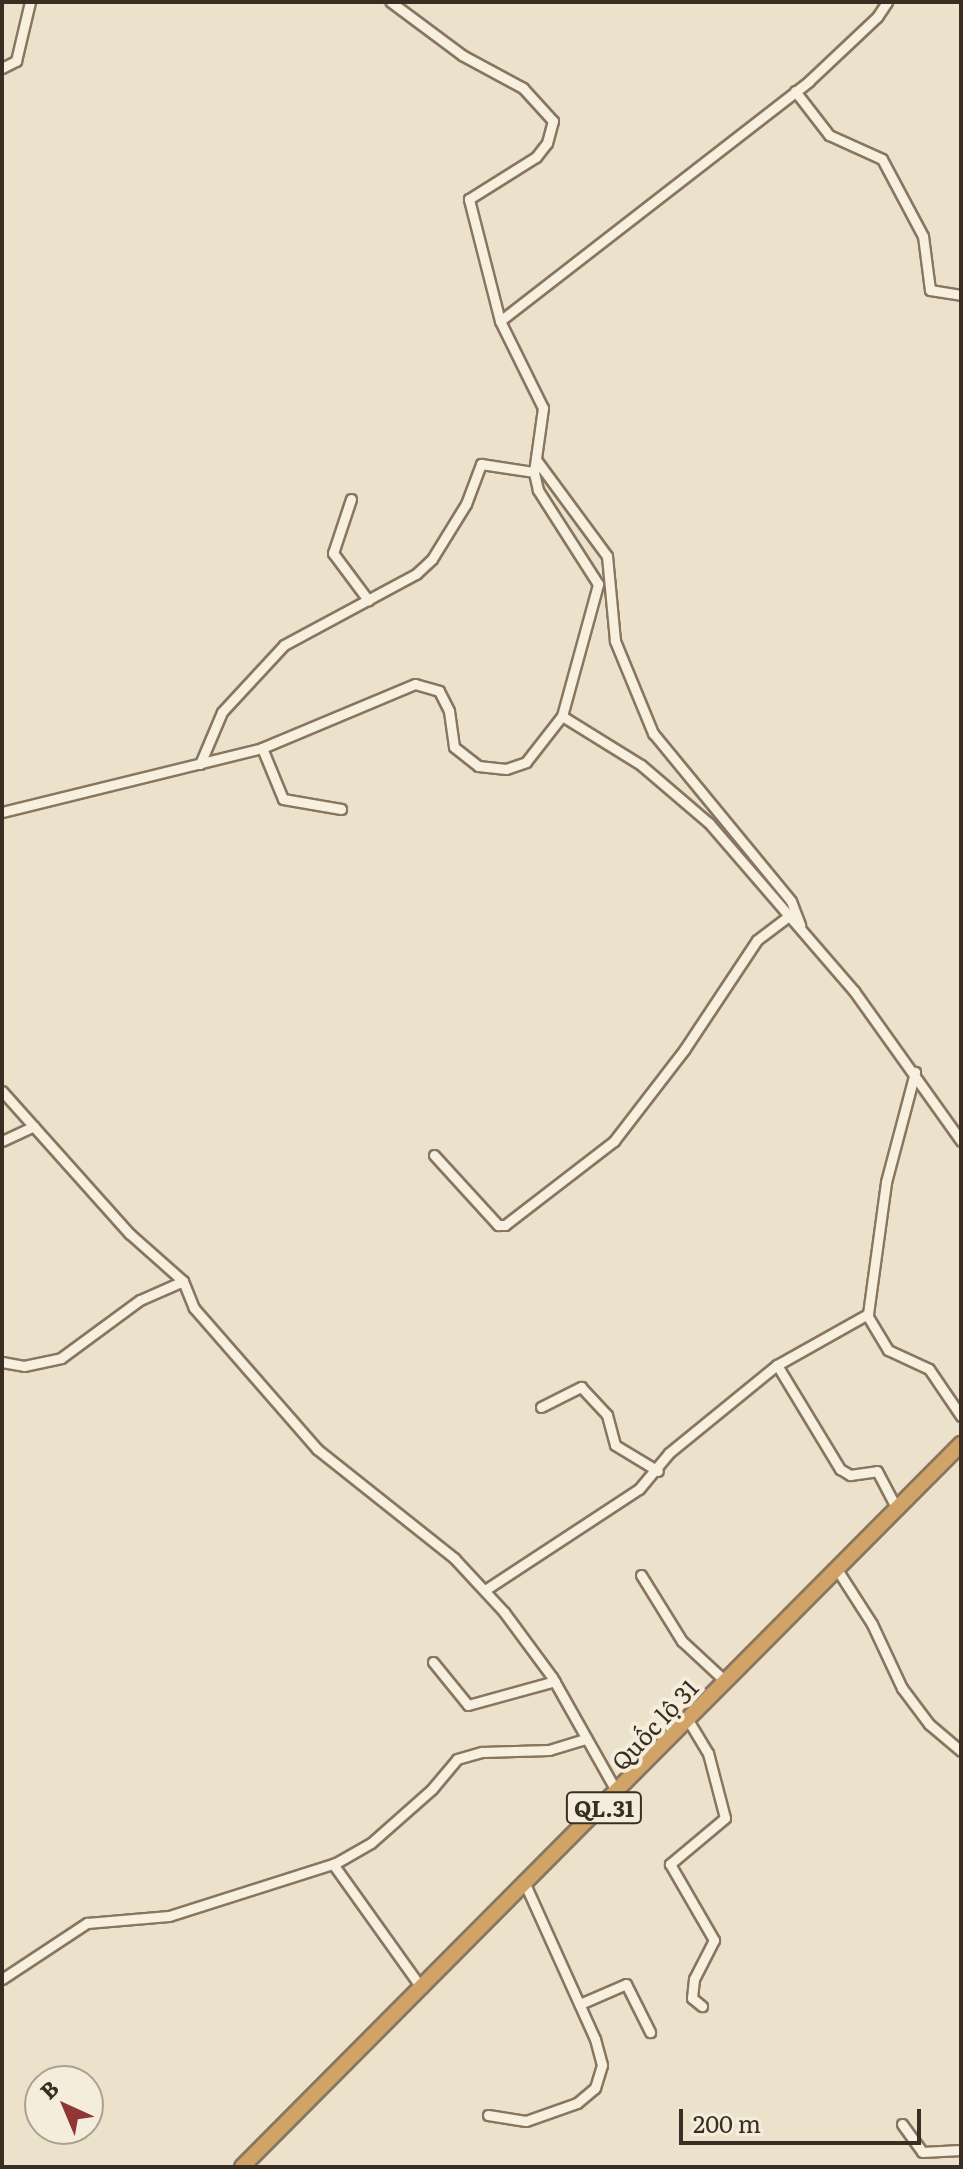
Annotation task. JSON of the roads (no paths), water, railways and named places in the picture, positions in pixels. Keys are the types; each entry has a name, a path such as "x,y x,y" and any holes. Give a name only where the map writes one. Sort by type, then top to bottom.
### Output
{"highway":[{"name":"Quốc lộ 31","path":"242,2167 618,1794 725,1681 838,1571 961,1444"}],"street":[{"path":"2,68 16,61 30,2"},
{"path":"2,812 262,748 420,683 439,691 449,711 454,747 478,766 506,769 526,762 562,716 598,584 590,565 540,498 534,472 543,408 500,321 469,197 536,157 551,134 551,114 523,88 462,55 391,2"},
{"path":"500,321 795,91 869,26 887,2"},
{"path":"795,91 829,135 882,159 923,236 930,290 961,295"},
{"path":"537,461 607,556 615,641 653,733 791,901 801,928"},
{"path":"200,764 219,717 264,663 292,638 416,574 432,559 466,504 481,464 534,472"},
{"path":"351,499 333,553 368,600"},
{"path":"562,716 641,765 693,808 801,928 915,1072 961,1141"},
{"path":"262,748 283,799 341,809"},
{"path":"434,1155 498,1225 505,1225 614,1141 693,1038 757,940 767,928 789,916"},
{"path":"485,1590 615,1507 658,1471 669,1453 777,1365 867,1315 873,1301 886,1182 915,1072"},
{"path":"2,1091 130,1234 183,1281 194,1308 317,1449 443,1548 485,1590 555,1681 618,1794"},
{"path":"2,1141 34,1126"},
{"path":"2,1362 24,1366 61,1358 140,1300 183,1281"},
{"path":"867,1315 888,1350 929,1369 961,1416"},
{"path":"777,1365 840,1469 850,1475 877,1471 897,1509"},
{"path":"541,1407 581,1387 607,1415 615,1445 658,1471"},
{"path":"838,1571 864,1609 902,1688 929,1724 961,1751"},
{"path":"641,1575 682,1641 725,1681"},
{"path":"433,1662 468,1705 555,1681"},
{"path":"688,1720 708,1753 725,1818 673,1856 670,1864 714,1940 694,1979 692,1998 702,2006"},
{"path":"2,1979 87,1923 169,1916 333,1864 371,1843 432,1789 457,1759 482,1752 549,1750 586,1739"},
{"path":"333,1864 422,1989"},
{"path":"488,2115 526,2121 577,2103 595,2088 602,2056 526,1886"},
{"path":"580,2004 626,1984 650,2032"},
{"path":"902,2124 924,2153 961,2150"}]}
